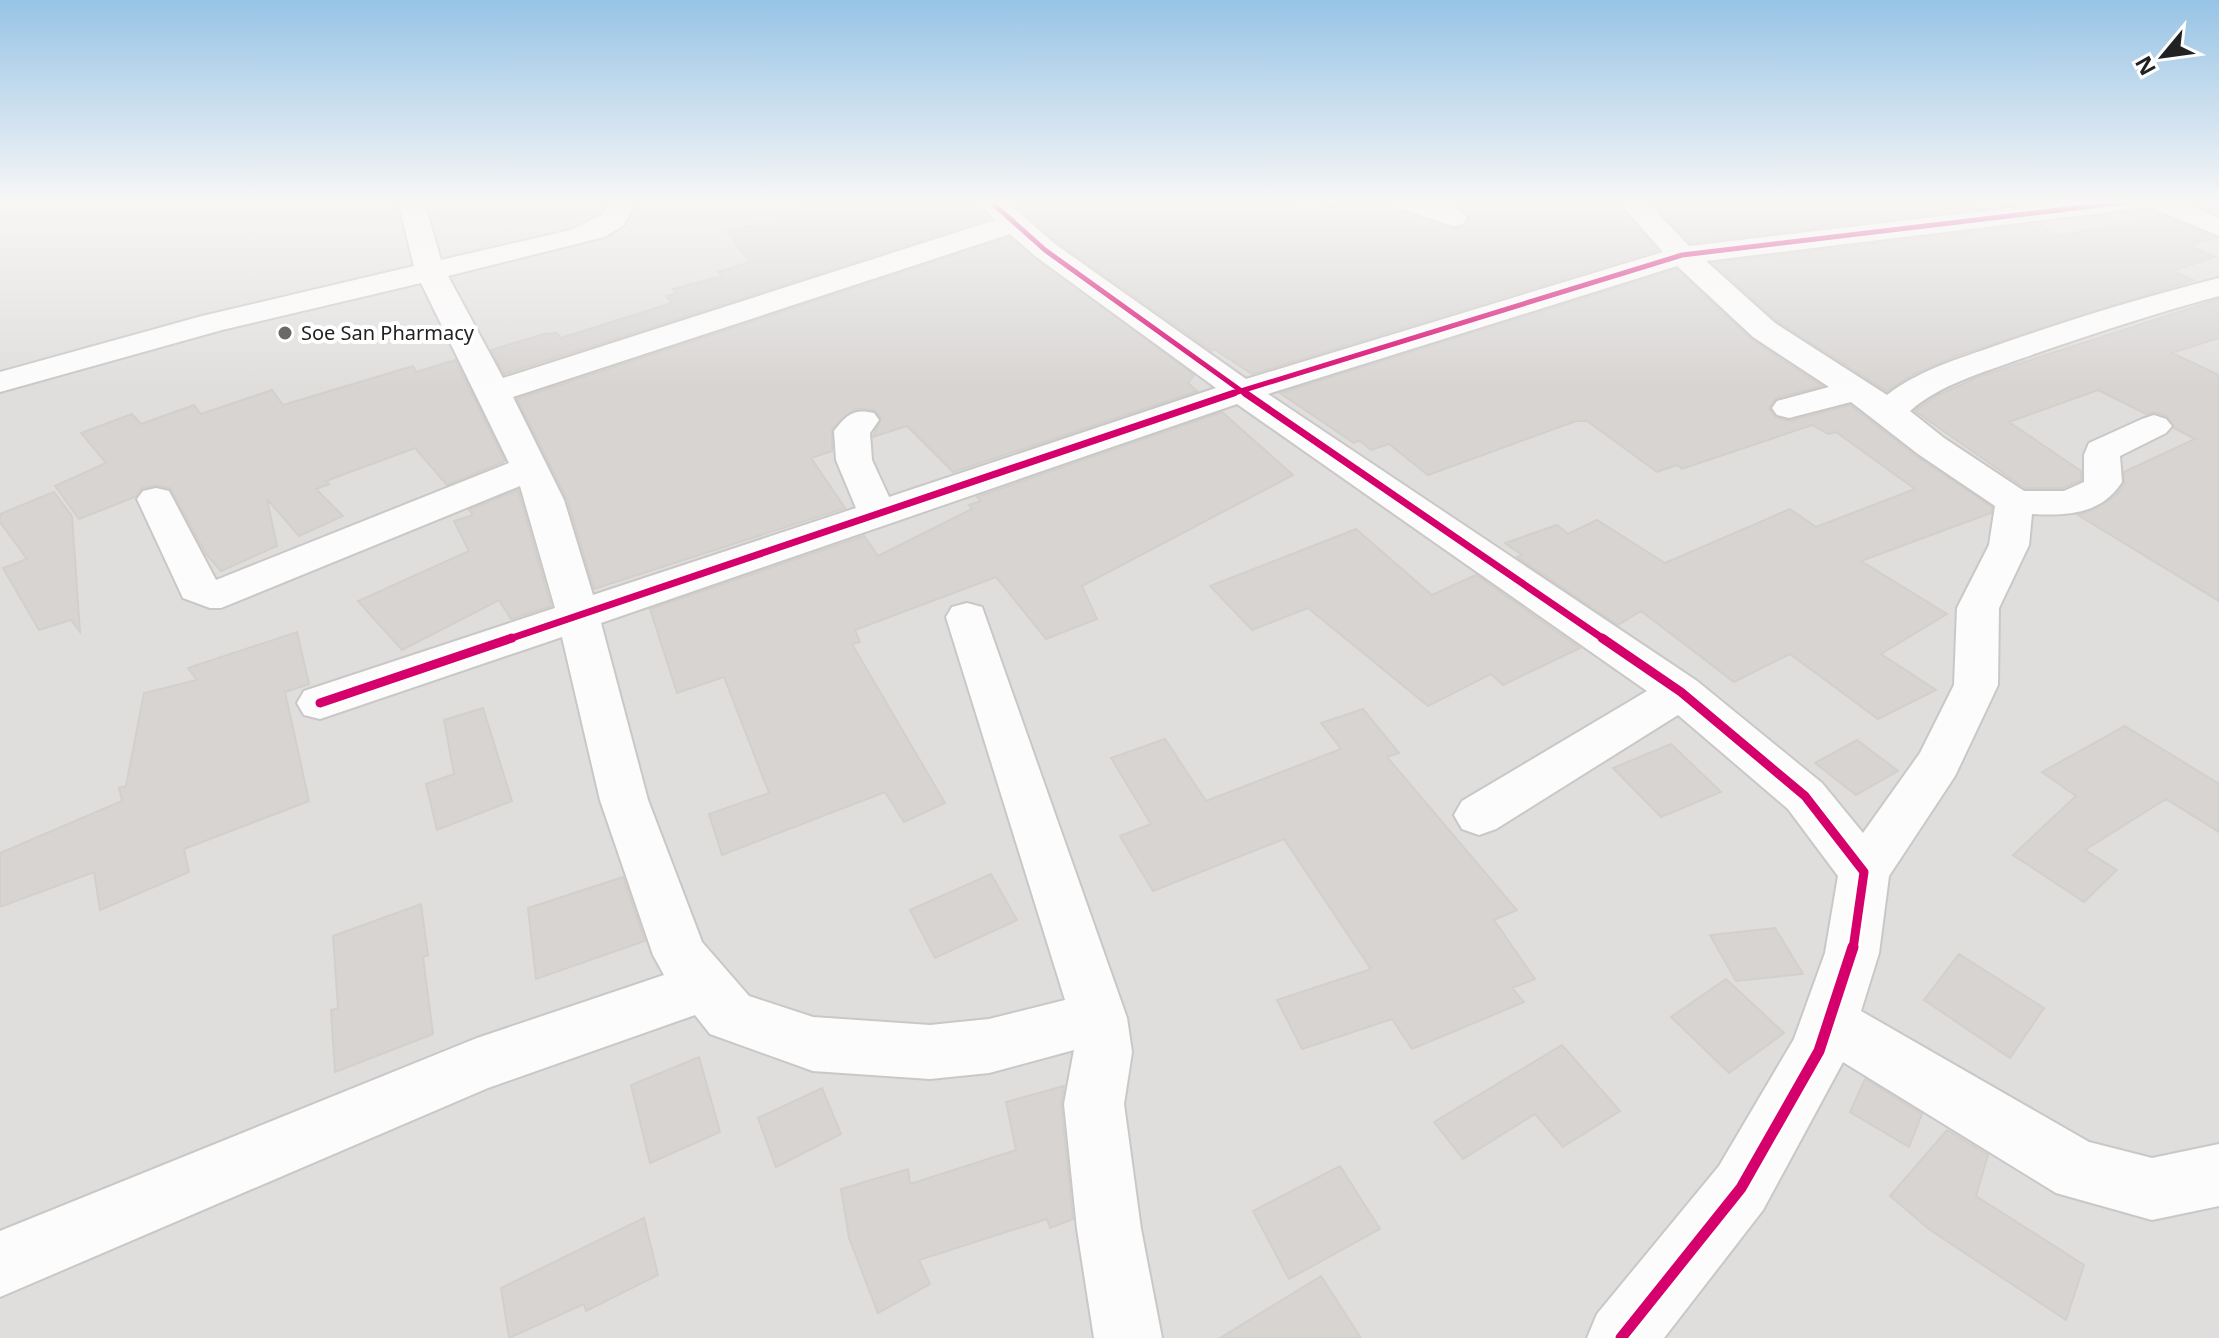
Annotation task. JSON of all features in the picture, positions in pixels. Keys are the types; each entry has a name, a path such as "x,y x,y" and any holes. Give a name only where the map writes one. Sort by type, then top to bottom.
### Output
{"street":[{"path":"428,263 545,500 578,614 624,800 680,955 730,1016 813,1044 930,1052 989,1046 1099,1018"},
{"path":"0,382 213,323 469,263"},
{"path":"494,392 856,263"},
{"path":"1070,263 1241,391 1681,692 1805,796 1864,872"},
{"path":"320,703 1241,391 1655,263"},
{"path":"1691,263 1764,330 1889,411 1941,453 2015,502 2052,505 2083,498 2099,489 2104,478 2102,451 2154,426"},
{"path":"1889,411 1906,394 1961,370 2122,312 2219,287"},
{"path":"1789,408 1856,390"},
{"path":"862,420 852,431 854,460 877,513"},
{"path":"156,499 198,588 210,594 221,594 530,468"},
{"path":"1621,1338 1741,1188 1831,1024 1852,953 1864,872 1938,763 1976,685 1978,608 2009,545 2015,502"},
{"path":"967,617 1099,1018 1103,1052 1094,1104 1109,1229 1128,1338"},
{"path":"1479,815 1681,692"},
{"path":"0,1264 477,1065 706,986"},
{"path":"1831,1024 2078,1171 2152,1189 2219,1175"}],"shaded area":[{"path":"0,263 2219,263 2219,1338 0,1338"}],"building":[{"path":"745,263 851,263 504,374 491,350 544,334 557,333 561,338 672,303 666,296 677,293 673,289 722,276 718,272"},
{"path":"929,263 1044,263 1194,375 1188,383 1197,391 953,472 907,426 873,437 881,418 875,410 855,409 832,429 832,451 811,458 845,508 594,589 567,499 517,399"},
{"path":"1087,263 1614,263 1252,374 1214,349 1212,351"},
{"path":"1713,263 2196,263 2173,271 2193,280 1958,355 1913,375 1887,391 1777,321"},
{"path":"1676,269 1751,339 1822,386 1776,398 1769,408 1775,417 1790,421 1850,405 1916,456 1992,507 1991,513 1861,561 1947,614 1881,654 1936,690 1878,719 1790,654 1734,682 1641,611 1618,625 1517,557 1522,555 1505,543 1557,525 1568,534 1597,520 1665,563 1790,509 1816,527 1915,489 1836,432 1828,434 1812,425 1682,469 1677,465 1657,472 1587,421 1576,421 1428,475 1389,444 1371,450 1359,440 1354,443 1280,393"},
{"path":"2219,299 2219,338 2172,353 2219,375 2219,601 2078,515 2095,509 2116,495 2124,484 2124,472 2195,439 2174,428 2167,416 2155,412 2146,414 2098,390 2009,422 2081,471 2081,480 2063,488 2025,488 1915,411 1936,396 1978,377"},
{"path":"455,360 505,461 447,485 415,448 326,481 329,484 316,489 343,516 299,536 267,499 277,546 221,571 206,554 170,488 157,485 142,488 135,497 79,519 55,486 106,463 81,433 132,414 141,424 194,405 201,414 272,390 283,405 413,366 416,372"},
{"path":"1222,412 1293,475 1082,586 1097,619 1046,639 996,577 855,630 860,642 852,644 945,803 904,822 885,792 722,855 709,814 769,793 724,677 677,693 650,609 864,536 878,556 972,509 969,505 981,501 977,497"},
{"path":"518,490 551,606 511,619 499,600 402,650 358,601 469,551 454,521 473,515 469,510"},
{"path":"54,492 72,516 80,632 71,620 39,630 3,568 27,559 0,522 0,514"},
{"path":"1356,529 1432,595 1476,575 1580,648 1503,685 1491,674 1428,706 1308,608 1252,630 1210,586"},
{"path":"297,632 309,684 285,692 309,801 184,849 189,872 100,910 94,872 0,907 0,853 122,801 119,788 126,786 144,693 197,680 188,668"},
{"path":"483,708 512,801 437,830 426,784 454,774 444,720"},
{"path":"1363,709 1399,753 1387,757 1517,910 1494,920 1535,979 1512,988 1524,1002 1412,1049 1392,1019 1302,1049 1277,1000 1371,969 1284,839 1153,891 1120,836 1151,824 1111,758 1165,739 1206,801 1341,749 1321,723"},
{"path":"2125,726 2219,784 2219,832 2166,799 2085,850 2117,870 2084,902 2013,855 2076,796 2042,772"},
{"path":"1857,740 1898,771 1856,795 1815,763"},
{"path":"1671,744 1721,792 1661,817 1613,768"},
{"path":"991,874 1017,920 935,958 910,910"},
{"path":"623,877 645,941 536,979 528,908"},
{"path":"421,904 428,955 423,957 433,1034 335,1072 331,1010 338,1008 333,936"},
{"path":"1775,928 1803,974 1736,981 1710,935"},
{"path":"1959,954 2044,1008 2010,1058 1924,1000"},
{"path":"1726,979 1784,1033 1729,1073 1671,1017"},
{"path":"1562,1045 1620,1111 1563,1147 1535,1114 1463,1159 1434,1122"},
{"path":"699,1057 720,1132 650,1163 631,1085"},
{"path":"1865,1079 1922,1114 1909,1147 1850,1112"},
{"path":"1064,1086 1061,1104 1073,1219 1050,1228 1047,1219 919,1260 930,1284 878,1313 849,1238 841,1189 908,1169 910,1184 1016,1150 1006,1102"},
{"path":"822,1088 841,1134 776,1167 758,1118"},
{"path":"1947,1130 1988,1155 1976,1196 2084,1265 2066,1320 1930,1230 1890,1196"},
{"path":"1340,1166 1380,1229 1289,1279 1253,1211"},
{"path":"644,1218 658,1275 586,1311 584,1304 509,1338 501,1288"},
{"path":"1321,1276 1361,1338 1220,1338"}],"cycle path":[{"path":"1064,263 1241,391 1681,692 1805,796 1864,872 1852,953 1819,1051 1741,1188 1621,1338"},
{"path":"320,703 1241,391 1655,263"}],"place":[{"name":"Soe San Pharmacy","path":"285,333"}]}
